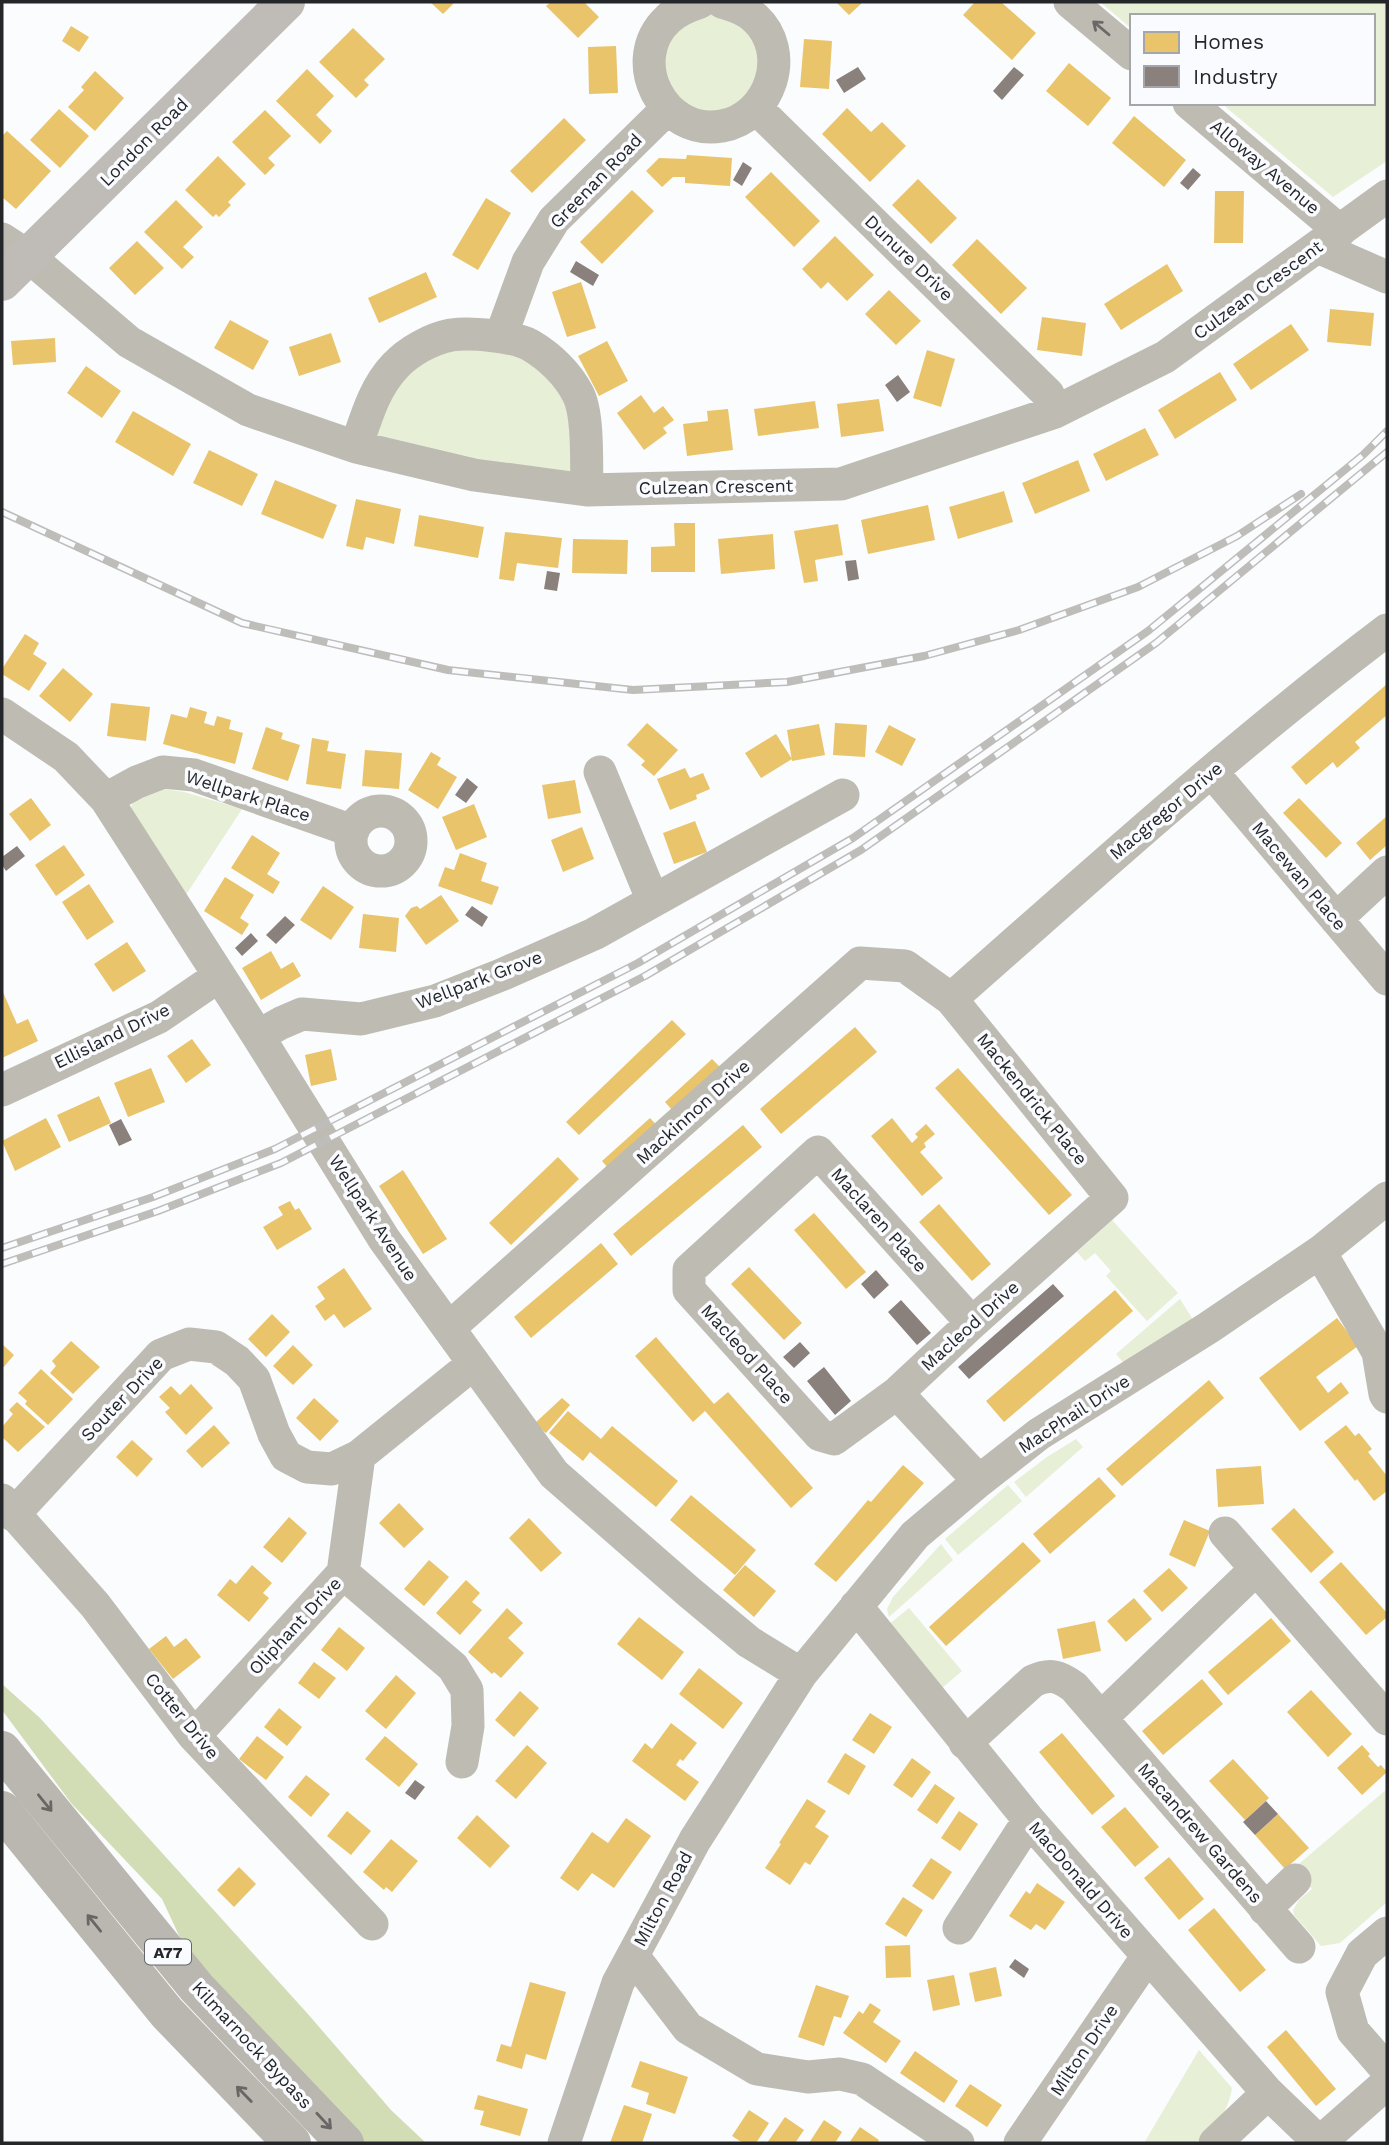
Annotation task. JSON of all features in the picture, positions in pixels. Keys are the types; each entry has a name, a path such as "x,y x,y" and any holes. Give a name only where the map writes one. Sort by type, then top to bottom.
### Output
{"highway":[{"name":"Kilmarnock Bypass","path":"2,1750 197,1988 345,2143"},
{"name":"A77","path":"2,1810 167,2013 292,2143"}],"main road":[{"name":"London Road","path":"2,282 15,247 286,2"}],"street":[{"path":"700,2 658,11 655,36 649,54 649,74 655,93 667,109 683,120 702,126 722,126 740,120 756,108 768,92 774,73 774,53 767,34 764,10 722,2"},
{"path":"1070,2 1130,52"},
{"name":"Alloway Avenue","path":"1191,105 1329,239 1387,277"},
{"name":"Dunure Drive","path":"756,108 1048,394 1055,412"},
{"name":"Greenan Road","path":"501,336 528,262 554,220 667,109"},
{"name":"Culzean Crescent","path":"15,247 129,342 248,410 356,447 474,475 586,490 841,484 1055,412 1165,357 1329,239 1382,208"},
{"path":"356,447 377,389 396,365 422,346 452,335 501,336 529,345 560,368 579,396 586,432 586,490"},
{"name":"Macgregor Drive","path":"951,999 1158,816 1387,630"},
{"name":"Wellpark Avenue","path":"2,713 66,757 106,799 384,1239 554,1474 729,1626 749,1642 801,1674"},
{"name":"Wellpark Place","path":"106,799 136,782 163,772 194,775 353,831"},
{"path":"600,772 653,901"},
{"name":"Macewan Place","path":"1212,772 1387,979"},
{"name":"Wellpark Grove","path":"258,1036 302,1014 361,1019 435,1001 501,975 594,934 843,795"},
{"path":"1336,919 1387,872"},
{"name":"Mackinnon Drive","path":"449,1328 860,963 905,967 951,999"},
{"name":"Ellisland Drive","path":"2,1090 159,1017 219,976"},
{"name":"Mackendrick Place","path":"951,999 1112,1198"},
{"name":"Maclaren Place","path":"751,1211 818,1152 972,1323"},
{"name":"Macleod Drive","path":"820,1435 834,1439 897,1393 1112,1198"},
{"name":"MacPhail Drive","path":"801,1674 915,1535 979,1481 1039,1434 1208,1328 1320,1252 1387,1198"},
{"name":"Macleod Place","path":"751,1211 689,1270 689,1290 820,1435"},
{"path":"1320,1252 1378,1352 1387,1397"},
{"name":"Souter Drive","path":"7,1508 161,1355 189,1344 216,1347 237,1360 254,1379 274,1434 286,1456 307,1468 332,1469 359,1456 473,1364"},
{"path":"897,1393 979,1481"},
{"name":"Oliphant Drive","path":"194,1735 344,1573 359,1456"},
{"name":"Cotter Drive","path":"7,1508 95,1605 194,1735 372,1924"},
{"path":"1225,1533 1387,1719"},
{"path":"1101,1718 1256,1569"},
{"path":"344,1573 453,1667 467,1690 468,1726 462,1762"},
{"name":"MacDonald Drive","path":"856,1606 1029,1820 1147,1957 1268,2093 1320,2143"},
{"name":"Milton Road","path":"564,2143 618,1983 695,1840 801,1674"},
{"name":"Macandrew Gardens","path":"965,1742 1032,1681 1054,1675 1074,1687 1298,1947"},
{"path":"959,1928 1029,1820"},
{"path":"1265,1909 1295,1880"},
{"path":"1387,1933 1362,1954 1342,1992 1353,2031 1387,2070"},
{"path":"633,1956 688,2028 758,2069 808,2077 840,2074 862,2079 958,2143"},
{"name":"Milton Drive","path":"1020,2143 1147,1957"},
{"path":"1320,2143 1387,2082"},
{"path":"1215,2143 1268,2093"}],"green space":[{"path":"1100,2 1387,2 1387,161 1333,197 1223,105 1375,105 1375,14 1130,14 1130,27"},
{"path":"717,10 758,36 759,88 715,117 689,112 658,73 672,27"},
{"path":"452,335 560,367 587,490 356,447 377,389"},
{"path":"164,789 242,809 182,901 127,813 138,795"},
{"path":"1112,1220 1178,1293 1147,1321 1106,1276 1111,1271 1095,1253 1085,1261 1077,1252"},
{"path":"1180,1299 1195,1323 1128,1368 1116,1354"},
{"path":"1076,1439 1083,1447 1026,1497 1014,1482"},
{"path":"1008,1485 1022,1501 958,1555 945,1539"},
{"path":"941,1544 953,1560 889,1617 887,1609 893,1597"},
{"path":"909,1608 962,1671 942,1688 888,1625"},
{"path":"2,1684 40,1718 307,2013 391,2110 426,2143 360,2143 196,1972 162,1899 71,1803 2,1710"},
{"path":"1387,1789 1387,1902 1340,1943 1321,1946 1294,1915 1293,1910 1299,1900 1312,1889 1294,1868"},
{"path":"1199,2050 1232,2088 1223,2113 1196,2143 1144,2143"}],"building: Homes":[{"path":"430,2 455,2 443,14"},
{"path":"551,2 584,2 599,17 578,38 546,6"},
{"path":"836,2 863,2 849,15"},
{"path":"975,2 1001,2 1036,33 1012,60 963,15"},
{"path":"71,26 89,37 79,52 62,41"},
{"path":"353,28 385,59 364,80 369,85 356,98 319,62"},
{"path":"804,39 832,41 829,89 800,87"},
{"path":"616,46 618,93 589,94 588,47"},
{"path":"1069,63 1111,98 1088,126 1046,91"},
{"path":"307,69 334,96 316,115 332,131 320,144 276,101"},
{"path":"95,71 124,98 95,131 68,107 84,90 81,87"},
{"path":"847,108 871,132 882,122 906,146 870,182 822,134"},
{"path":"59,109 89,136 60,168 30,140"},
{"path":"265,110 291,136 268,158 275,165 265,175 232,142"},
{"path":"1134,116 1186,160 1164,187 1112,143"},
{"path":"564,118 586,140 532,193 510,171"},
{"path":"7,131 51,171 16,209 2,197 2,136"},
{"path":"687,155 732,158 730,186 685,183 685,177 673,177 662,187 646,171 659,158 686,159"},
{"path":"218,156 246,184 228,202 231,205 219,217 216,214 213,217 185,190"},
{"path":"771,172 820,221 794,247 745,197"},
{"path":"918,179 957,218 931,244 892,205"},
{"path":"632,190 654,211 602,264 580,242"},
{"path":"1215,191 1244,191 1243,243 1214,243"},
{"path":"486,198 511,213 478,270 452,255"},
{"path":"176,200 203,227 183,247 194,257 182,269 144,232"},
{"path":"835,236 874,275 847,301 828,282 821,289 802,269"},
{"path":"977,239 1027,288 1001,314 952,265"},
{"path":"137,241 164,268 135,295 109,268"},
{"path":"1167,264 1183,291 1121,330 1104,304"},
{"path":"426,272 437,297 379,323 368,298"},
{"path":"581,282 596,328 567,337 552,292"},
{"path":"889,290 921,321 896,345 865,314"},
{"path":"1330,309 1374,313 1371,346 1327,342"},
{"path":"1042,317 1086,323 1082,356 1037,350"},
{"path":"230,320 269,341 253,370 214,348"},
{"path":"1291,324 1309,350 1251,390 1233,364"},
{"path":"331,333 341,362 299,376 289,347"},
{"path":"55,338 56,362 13,365 11,341"},
{"path":"607,341 628,381 599,396 578,356"},
{"path":"927,350 955,359 941,407 913,398"},
{"path":"86,366 121,391 102,418 67,393"},
{"path":"1220,372 1237,400 1175,439 1158,410"},
{"path":"641,395 654,413 663,406 674,420 663,428 667,433 644,450 617,413"},
{"path":"879,399 884,431 841,437 837,404"},
{"path":"815,401 819,428 758,436 754,409"},
{"path":"728,409 733,450 687,456 683,424 708,421 707,411"},
{"path":"133,411 191,444 173,476 115,442"},
{"path":"1145,428 1159,455 1106,481 1093,454"},
{"path":"209,450 258,474 242,506 193,483"},
{"path":"1078,460 1090,491 1035,514 1022,483"},
{"path":"275,480 337,505 323,539 261,514"},
{"path":"1004,491 1013,522 958,539 949,507"},
{"path":"356,499 401,509 394,544 366,537 363,550 346,546"},
{"path":"928,505 935,540 868,554 861,520"},
{"path":"419,515 484,527 478,558 414,546"},
{"path":"674,523 695,523 695,572 651,572 651,547 675,546"},
{"path":"838,524 843,555 815,560 818,581 804,583 794,531"},
{"path":"505,532 562,538 558,568 517,563 514,581 499,579"},
{"path":"773,534 775,569 721,574 718,539"},
{"path":"573,539 628,540 627,574 572,573"},
{"path":"25,634 39,643 33,654 47,663 29,691 2,674 2,669"},
{"path":"63,668 93,694 70,722 39,696"},
{"path":"1387,684 1387,715 1355,742 1360,748 1337,768 1333,762 1306,785 1291,767"},
{"path":"111,703 150,707 146,741 107,736"},
{"path":"190,707 207,712 204,723 214,726 217,716 231,720 229,729 243,733 235,764 163,744 171,714 187,718"},
{"path":"647,723 678,750 654,776 641,765 645,761 627,745"},
{"path":"835,723 867,725 865,757 833,755"},
{"path":"819,724 825,755 792,761 787,730"},
{"path":"889,725 916,739 902,766 875,752"},
{"path":"266,727 283,733 281,739 300,745 288,781 252,769"},
{"path":"776,734 792,759 761,778 745,753"},
{"path":"312,738 329,741 327,751 346,754 341,789 306,784"},
{"path":"365,750 402,753 399,789 362,786"},
{"path":"431,752 441,758 437,765 457,777 438,809 408,790"},
{"path":"685,768 690,778 703,773 710,789 696,795 697,799 670,810 657,779"},
{"path":"575,780 581,813 548,819 542,785"},
{"path":"31,798 51,825 30,841 9,814"},
{"path":"1299,798 1342,843 1326,858 1283,813"},
{"path":"474,804 487,837 456,850 442,817"},
{"path":"1387,816 1387,845 1370,860 1356,843"},
{"path":"695,821 707,852 674,864 663,833"},
{"path":"582,827 594,859 563,872 551,840"},
{"path":"252,835 280,853 267,874 280,882 273,894 231,868"},
{"path":"64,845 85,875 56,896 35,865"},
{"path":"460,853 487,863 481,881 499,887 492,905 438,886 445,867 454,870"},
{"path":"225,877 254,895 240,918 249,924 242,935 204,911"},
{"path":"89,884 114,922 87,940 62,902"},
{"path":"323,886 354,907 331,940 300,920"},
{"path":"441,895 459,921 426,945 405,916 411,908 417,906 420,909"},
{"path":"363,914 399,918 396,952 359,948"},
{"path":"127,942 146,971 113,992 94,964"},
{"path":"271,951 281,969 293,962 301,976 261,1000 242,968"},
{"path":"2,990 17,1024 28,1019 38,1041 2,1058"},
{"path":"672,1020 686,1034 579,1135 566,1122"},
{"path":"855,1027 877,1052 781,1134 760,1109"},
{"path":"192,1039 211,1065 186,1083 167,1056"},
{"path":"331,1049 337,1080 311,1086 305,1055"},
{"path":"712,1059 725,1072 678,1117 665,1102"},
{"path":"151,1068 165,1102 128,1117 114,1083"},
{"path":"958,1068 1072,1195 1049,1215 935,1088"},
{"path":"99,1096 111,1123 69,1142 57,1115"},
{"path":"46,1118 61,1147 15,1171 2,1141"},
{"path":"650,1118 663,1132 615,1176 602,1161"},
{"path":"892,1118 912,1143 918,1137 915,1134 926,1124 935,1134 924,1143 926,1147 920,1152 943,1178 922,1196 871,1136"},
{"path":"743,1125 762,1147 631,1256 613,1234"},
{"path":"558,1157 579,1179 511,1245 489,1223"},
{"path":"403,1170 447,1239 423,1254 379,1186"},
{"path":"290,1201 295,1210 299,1208 312,1229 277,1250 263,1227 283,1215 278,1207"},
{"path":"939,1204 991,1264 972,1281 919,1222"},
{"path":"814,1213 866,1272 846,1289 794,1230"},
{"path":"601,1243 618,1264 531,1338 514,1317"},
{"path":"749,1267 802,1323 784,1340 731,1284"},
{"path":"344,1268 372,1309 344,1328 334,1314 325,1321 315,1306 325,1299 317,1287"},
{"path":"1115,1290 1133,1311 1004,1422 986,1401"},
{"path":"272,1314 290,1332 266,1357 248,1339"},
{"path":"1337,1318 1358,1346 1316,1377 1328,1393 1341,1382 1349,1393 1300,1431 1259,1378"},
{"path":"656,1337 714,1404 728,1392 813,1488 791,1508 705,1411 693,1422 635,1356"},
{"path":"71,1341 100,1367 73,1394 50,1373 56,1366 52,1361"},
{"path":"2,1344 14,1355 2,1369"},
{"path":"293,1345 313,1365 293,1385 273,1366"},
{"path":"41,1369 73,1399 48,1425 25,1404 27,1401 18,1393"},
{"path":"1209,1380 1224,1398 1122,1486 1106,1469"},
{"path":"191,1384 213,1408 186,1435 165,1412 170,1408 159,1397 171,1386 180,1395"},
{"path":"314,1398 339,1421 320,1441 296,1418"},
{"path":"562,1398 570,1405 546,1433 534,1424"},
{"path":"17,1402 45,1427 18,1452 2,1437 2,1427 13,1414 9,1410"},
{"path":"568,1411 601,1439 612,1426 678,1481 656,1507 590,1452 583,1461 549,1433"},
{"path":"214,1425 230,1443 202,1468 186,1451"},
{"path":"1346,1425 1355,1436 1359,1433 1372,1449 1368,1452 1387,1476 1387,1491 1374,1501 1324,1442"},
{"path":"132,1440 153,1459 137,1477 116,1457"},
{"path":"903,1465 924,1483 836,1582 814,1564 868,1500 871,1502"},
{"path":"1261,1466 1264,1504 1218,1507 1216,1469"},
{"path":"1099,1477 1116,1496 1050,1554 1033,1534"},
{"path":"691,1495 756,1550 735,1575 670,1520"},
{"path":"399,1503 424,1529 404,1548 379,1523"},
{"path":"1294,1508 1334,1552 1311,1573 1271,1529"},
{"path":"289,1517 307,1533 282,1563 263,1547"},
{"path":"529,1518 562,1553 541,1572 509,1538"},
{"path":"1184,1520 1210,1531 1195,1567 1169,1555"},
{"path":"1023,1542 1041,1561 946,1646 929,1627"},
{"path":"429,1560 449,1577 424,1606 404,1589"},
{"path":"1341,1562 1387,1613 1387,1617 1366,1635 1319,1582"},
{"path":"252,1565 272,1583 263,1593 269,1598 249,1622 217,1595 230,1579 236,1584"},
{"path":"745,1565 776,1591 754,1617 723,1590"},
{"path":"1169,1568 1188,1588 1162,1612 1143,1591"},
{"path":"466,1580 480,1593 472,1602 482,1610 460,1635 436,1613"},
{"path":"1134,1598 1152,1619 1126,1642 1107,1621"},
{"path":"507,1608 523,1623 508,1638 524,1653 501,1678 494,1672 492,1674 468,1652"},
{"path":"639,1617 684,1652 662,1680 617,1644"},
{"path":"1271,1618 1291,1641 1228,1695 1208,1672"},
{"path":"1095,1621 1101,1651 1063,1659 1057,1629"},
{"path":"339,1627 365,1648 347,1671 321,1650"},
{"path":"166,1636 174,1647 186,1638 201,1657 173,1679 149,1649"},
{"path":"314,1662 336,1678 319,1699 298,1683"},
{"path":"699,1668 743,1703 723,1729 679,1694"},
{"path":"396,1675 416,1693 386,1729 365,1711"},
{"path":"1202,1679 1223,1704 1163,1755 1142,1731"},
{"path":"1311,1690 1352,1734 1328,1757 1287,1712"},
{"path":"520,1691 539,1708 514,1737 495,1720"},
{"path":"279,1708 302,1727 287,1746 264,1727"},
{"path":"870,1713 892,1727 874,1754 852,1740"},
{"path":"671,1723 697,1743 683,1761 680,1759 676,1765 699,1782 685,1801 632,1761 645,1743 652,1749"},
{"path":"1062,1733 1115,1796 1092,1815 1039,1752"},
{"path":"257,1736 284,1757 266,1780 239,1759"},
{"path":"385,1736 418,1764 399,1787 365,1759"},
{"path":"527,1745 547,1763 516,1799 495,1781"},
{"path":"1362,1745 1378,1767 1381,1765 1387,1772 1362,1795 1337,1768"},
{"path":"845,1753 866,1766 849,1795 827,1782"},
{"path":"912,1758 931,1772 912,1798 893,1785"},
{"path":"1233,1759 1269,1798 1245,1820 1209,1781"},
{"path":"306,1775 330,1794 311,1817 288,1797"},
{"path":"935,1784 955,1798 937,1824 917,1810"},
{"path":"807,1799 826,1811 815,1827 829,1836 810,1865 805,1862 790,1885 765,1868"},
{"path":"1125,1807 1159,1847 1135,1867 1101,1827"},
{"path":"347,1811 371,1831 351,1855 327,1836"},
{"path":"959,1811 978,1824 960,1851 941,1838"},
{"path":"1278,1814 1309,1848 1285,1869 1255,1835"},
{"path":"477,1815 510,1846 490,1868 457,1838"},
{"path":"626,1818 651,1836 614,1888 592,1873 578,1891 560,1878 592,1832 608,1843"},
{"path":"391,1839 418,1861 392,1892 386,1887 384,1890 363,1872"},
{"path":"1169,1857 1204,1899 1179,1920 1144,1878"},
{"path":"931,1858 952,1872 933,1900 912,1886"},
{"path":"239,1867 256,1884 234,1907 217,1890"},
{"path":"1037,1883 1065,1902 1045,1930 1036,1924 1031,1930 1009,1916 1026,1891 1030,1894"},
{"path":"903,1897 923,1910 906,1937 885,1924"},
{"path":"1214,1908 1266,1970 1240,1992 1188,1930"},
{"path":"910,1945 911,1977 886,1978 885,1946"},
{"path":"996,1967 1002,1996 975,2002 969,1973"},
{"path":"954,1975 960,2005 933,2011 927,1980"},
{"path":"530,1982 566,1992 546,2060 526,2054 522,2069 496,2061 501,2044 511,2047"},
{"path":"816,1985 849,1996 841,2018 834,2016 824,2046 798,2037"},
{"path":"870,2003 881,2010 873,2022 901,2041 886,2063 843,2033 859,2011 863,2014"},
{"path":"1286,2030 1336,2089 1316,2106 1267,2047"},
{"path":"915,2051 958,2081 944,2103 900,2073"},
{"path":"640,2061 688,2077 675,2114 646,2104 649,2093 631,2087"},
{"path":"970,2084 1002,2105 987,2127 955,2106"},
{"path":"478,2095 528,2109 520,2136 480,2125 484,2111 474,2109"},
{"path":"624,2105 652,2114 642,2143 610,2143"},
{"path":"749,2110 769,2123 756,2143 743,2143 732,2136"},
{"path":"785,2117 804,2130 795,2143 767,2143"},
{"path":"824,2120 842,2132 835,2143 809,2143"},
{"path":"860,2127 879,2140 877,2143 849,2143"}],"building: Industry":[{"path":"858,67 866,79 844,93 836,80"},
{"path":"1014,67 1024,75 1002,100 993,91"},
{"path":"743,162 752,168 742,186 733,180"},
{"path":"1193,168 1201,175 1188,190 1180,183"},
{"path":"576,261 599,275 593,286 570,272"},
{"path":"898,375 910,392 897,402 885,385"},
{"path":"856,560 859,579 848,581 845,561"},
{"path":"547,571 560,573 557,591 544,589"},
{"path":"467,778 478,787 466,803 455,795"},
{"path":"17,846 25,856 6,871 2,865 2,857"},
{"path":"472,906 488,917 482,927 465,915"},
{"path":"285,916 295,925 276,944 266,935"},
{"path":"251,933 258,941 242,956 235,948"},
{"path":"121,1119 132,1140 119,1146 109,1125"},
{"path":"876,1270 889,1285 874,1299 861,1284"},
{"path":"1053,1284 1064,1296 969,1379 958,1367"},
{"path":"901,1300 931,1333 917,1345 888,1312"},
{"path":"800,1342 810,1353 794,1368 783,1357"},
{"path":"824,1367 851,1401 835,1415 807,1381"},
{"path":"415,1780 425,1787 415,1800 405,1793"},
{"path":"1266,1801 1278,1814 1255,1835 1243,1822"},
{"path":"1015,1959 1029,1969 1024,1978 1009,1967"}],"railway":[{"path":"2,1248 153,1197 275,1149 638,963 853,838 1148,631 1363,455 1387,431"},
{"path":"2,1264 158,1211 281,1163 645,976 861,850 1156,643 1387,452"},
{"path":"2,512 242,623 448,670 633,690 787,682 924,656 1019,630 1138,587 1237,536 1301,494"}]}
